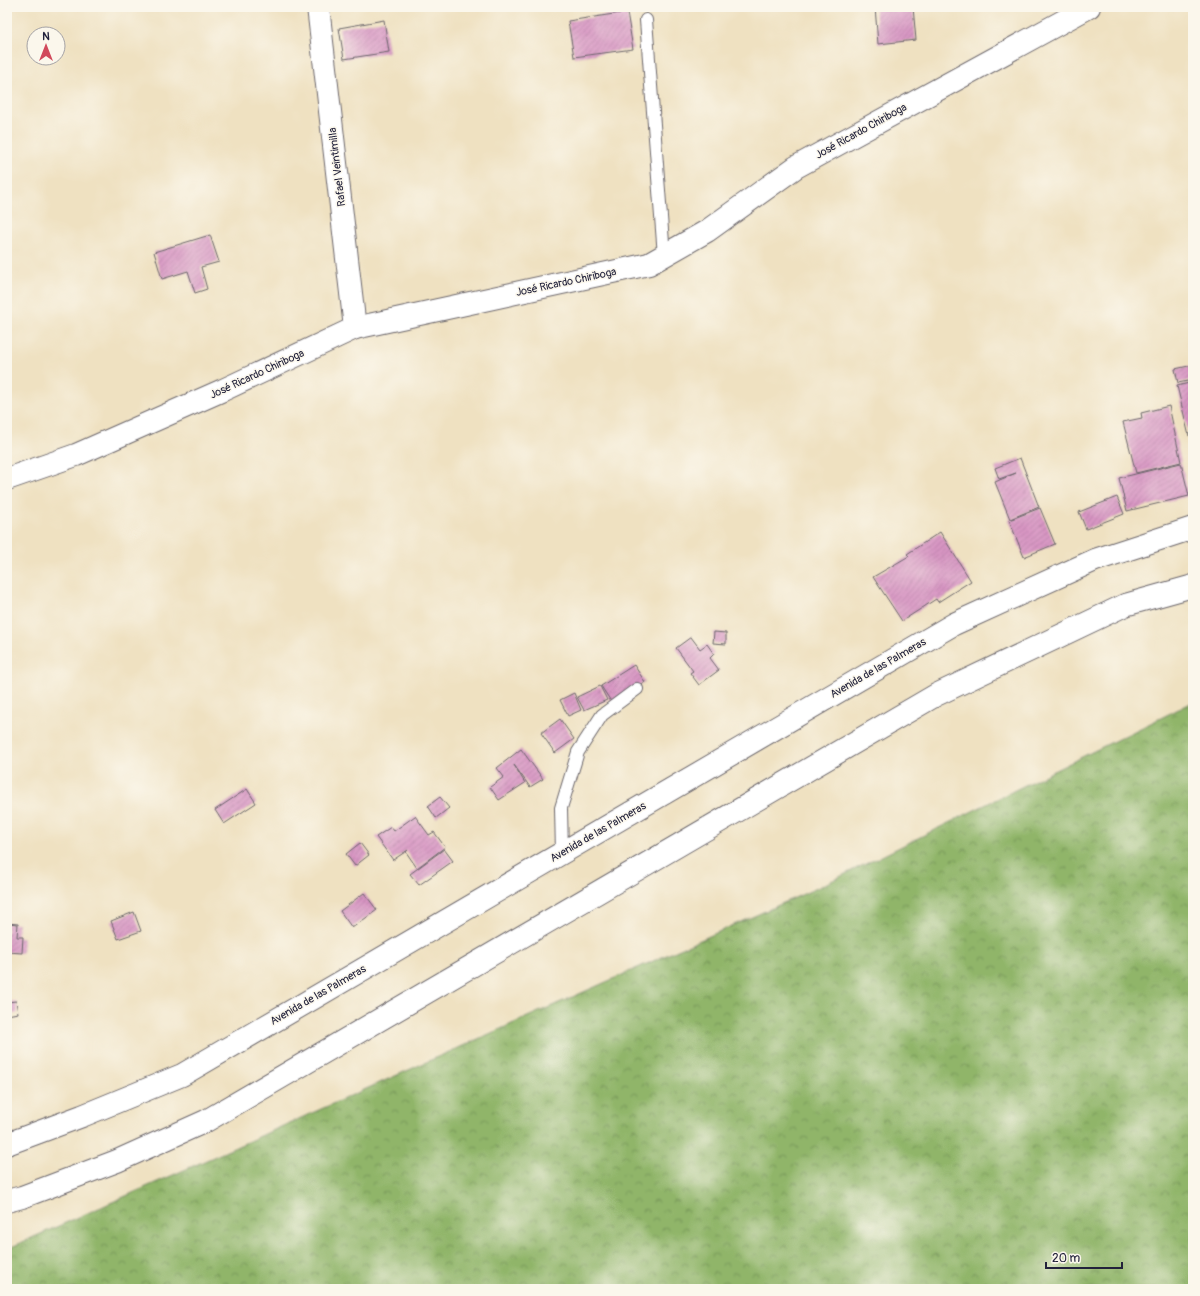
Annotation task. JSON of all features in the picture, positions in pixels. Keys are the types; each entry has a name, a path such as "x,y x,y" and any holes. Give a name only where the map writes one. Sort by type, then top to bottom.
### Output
{"main road":[{"name":"Rafael Veintimilla","path":"318,7 355,328"},
{"name":"José Ricardo Chiriboga","path":"7,479 76,454 223,390 355,328 649,264 707,232 796,167 1089,7"},
{"name":"Avenida de las Palmeras","path":"7,1144 82,1116 182,1075 954,624 1095,560 1193,528"},
{"path":"7,1201 22,1197 117,1161 206,1121 936,695 1125,605 1193,586"}],"lane":[{"path":"646,20 664,256"},
{"path":"562,853 561,808 578,752 602,715 636,689"}],"green space":[{"path":"1193,702 1193,1289 7,1289 7,1249 817,888"}],"building":[{"path":"875,7 913,7 916,40 878,44"},
{"path":"627,12 633,49 574,57 568,21"},
{"path":"384,20 389,52 344,59 339,28"},
{"path":"210,235 219,262 201,267 207,289 195,293 188,271 162,279 154,252"},
{"path":"1193,365 1193,380 1178,383 1175,369"},
{"path":"1193,382 1193,434 1189,436 1177,386"},
{"path":"1169,406 1181,462 1136,473 1123,422 1142,418 1141,413"},
{"path":"1020,458 1039,507 1010,519 995,482 1016,473 999,479 995,468"},
{"path":"1181,463 1189,496 1127,511 1119,478"},
{"path":"1117,497 1124,514 1086,529 1079,512"},
{"path":"1040,508 1055,544 1024,557 1009,520"},
{"path":"940,532 971,581 938,602 936,599 902,621 873,577 909,556 907,554"},
{"path":"714,632 726,633 726,644 713,643"},
{"path":"691,637 700,649 707,644 714,654 710,658 719,670 699,685 690,673 693,671 676,648"},
{"path":"634,665 645,682 612,703 601,686"},
{"path":"600,686 607,700 584,710 577,697"},
{"path":"574,693 581,710 568,716 560,700"},
{"path":"560,719 574,739 555,753 541,733"},
{"path":"521,749 543,779 530,787 514,765 525,783 499,800 490,787 504,777 497,768"},
{"path":"247,789 256,803 224,824 215,810"},
{"path":"440,797 449,808 436,818 428,806"},
{"path":"415,816 429,835 434,832 445,847 417,868 406,852 408,850 393,860 376,837 391,827 394,831"},
{"path":"360,843 369,855 355,866 346,854"},
{"path":"444,849 453,861 419,885 410,874"},
{"path":"364,893 377,910 352,928 340,911"},
{"path":"134,912 141,931 118,939 111,921"},
{"path":"7,923 18,924 17,937 23,937 22,953 7,952"},
{"path":"16,1001 18,1013 7,1015 7,1002"}]}
